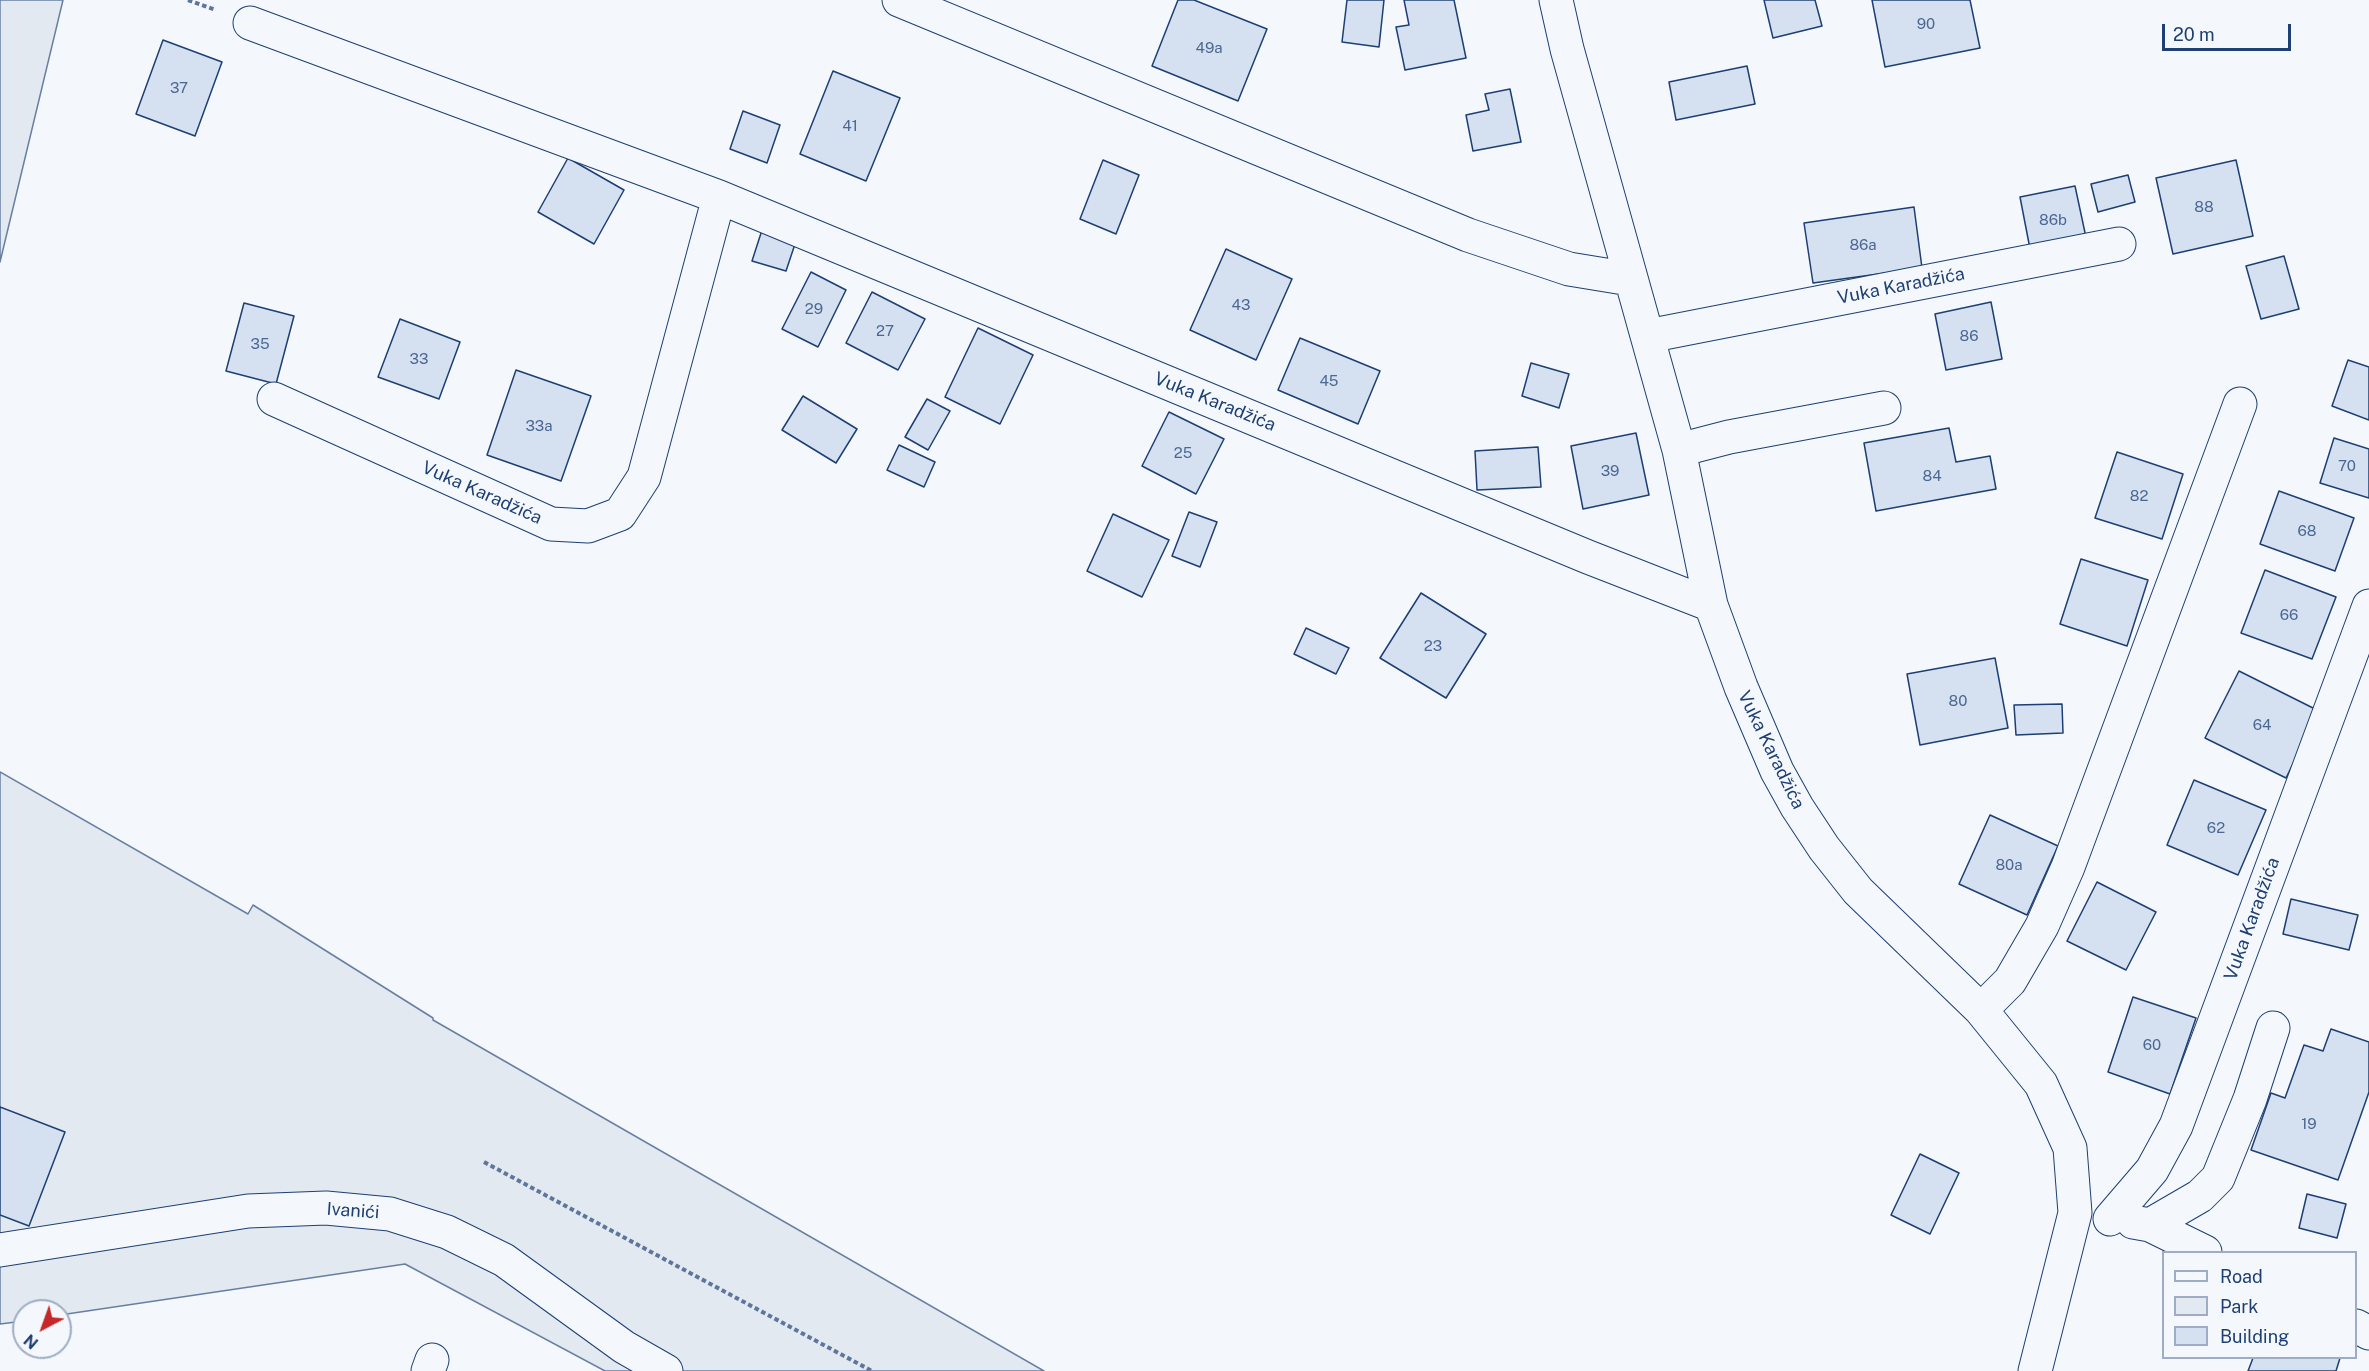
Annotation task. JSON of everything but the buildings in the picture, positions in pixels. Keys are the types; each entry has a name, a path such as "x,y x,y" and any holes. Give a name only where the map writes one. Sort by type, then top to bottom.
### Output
{"street":[{"path":"899,0 1468,235 1569,269 1630,279"},
{"name":"Vuka Karadžića","path":"1556,0 1567,49 1678,450 1711,604 1741,687 1777,771 1824,848 1858,891 1981,1010 2041,1084 2070,1148 2075,1213 2035,1371"},
{"name":"Vuka Karadžića","path":"250,24 719,197 1588,556 1711,604"},
{"name":"Vuka Karadžića","path":"274,399 551,524 588,526 620,514 644,477 719,197"},
{"name":"Vuka Karadžića","path":"1648,336 2119,244"},
{"path":"1981,1010 2010,981 2042,926 2064,877 2240,404"},
{"path":"1678,450 1729,437 1884,408"},
{"name":"Vuka Karadžića","path":"2110,1219 2152,1170 2176,1126 2369,606"},
{"path":"2150,1225 2200,1196 2218,1178 2250,1099 2273,1028"},
{"name":"Ivanići","path":"0,1250 249,1211 326,1208 390,1214 447,1232 504,1260 624,1347 666,1371"},
{"path":"2075,1213 2150,1225 2203,1251"}],"path":[{"path":"484,1162 872,1371"}],"green space":[{"path":"0,0 63,0 0,262"},
{"path":"0,772 248,914 253,905 433,1020 1044,1371 605,1371 405,1264 72,1313 72,1299 12,1299 12,1322 0,1324"}]}
